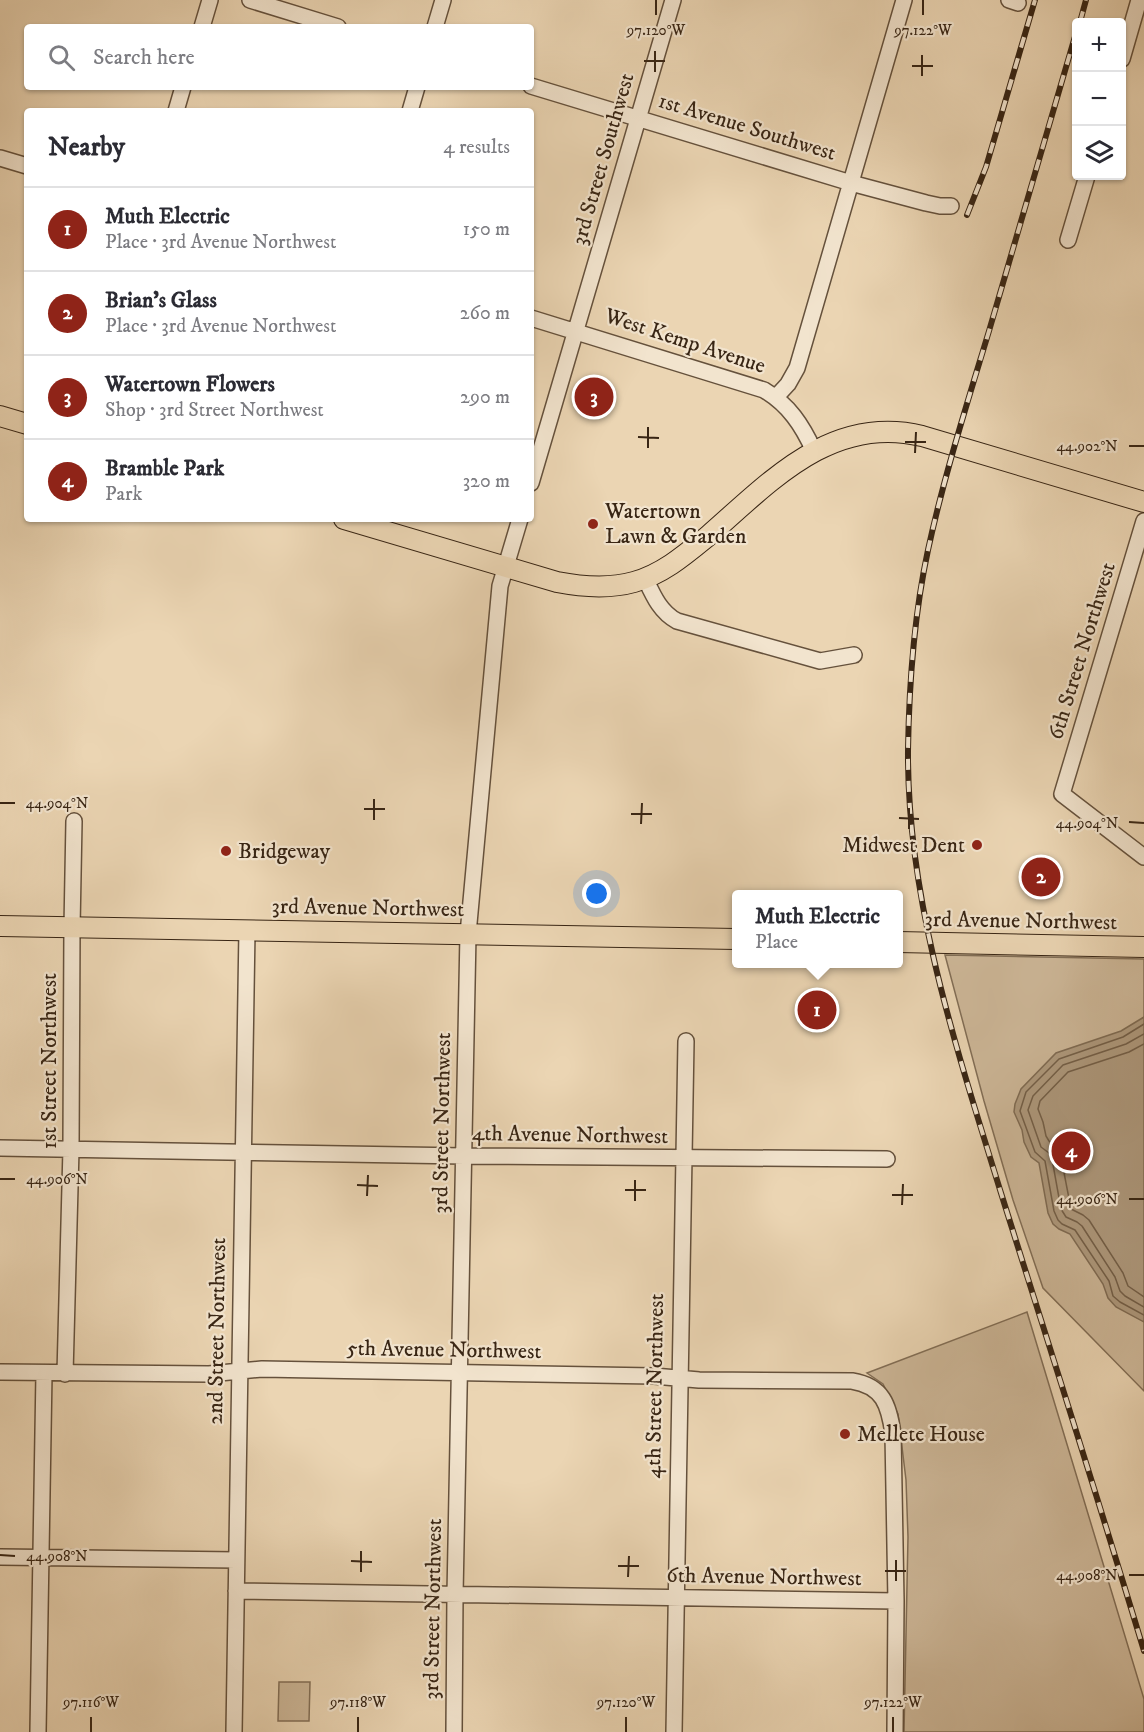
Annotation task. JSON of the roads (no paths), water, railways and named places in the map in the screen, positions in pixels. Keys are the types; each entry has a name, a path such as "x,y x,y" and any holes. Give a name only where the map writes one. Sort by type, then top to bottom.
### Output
{"main road":[{"path":"0,416 24,423"},
{"path":"354,522 541,578 585,586 612,586 645,578 675,561 790,466 814,451 841,439 869,432 909,433 1144,502"},
{"name":"3rd Avenue Northwest","path":"0,926 732,939"},
{"name":"3rd Avenue Northwest","path":"903,942 1144,947"}],"street":[{"path":"203,24 210,0"},
{"path":"250,0 328,24"},
{"path":"436,24 442,0"},
{"name":"3rd Street Southwest","path":"576,331 673,0"},
{"path":"776,397 788,384 797,368 904,0"},
{"path":"1126,45 1139,0"},
{"name":"1st Avenue Southwest","path":"534,87 851,183 926,203 951,206"},
{"path":"177,108 182,90"},
{"path":"411,108 416,90"},
{"path":"0,158 24,165"},
{"path":"1068,240 1086,180"},
{"name":"West Kemp Avenue","path":"534,319 755,387 776,397 796,418 814,451"},
{"path":"534,473 576,331"},
{"name":"6th Street Northwest","path":"1144,521 1062,794 1144,857"},
{"name":"3rd Street Northwest","path":"454,1732 468,934 500,586 519,522"},
{"path":"645,578 663,611 677,621 820,661 854,655"},
{"name":"1st Street Northwest","path":"65,1374 71,1149 74,821"},
{"name":"2nd Street Northwest","path":"234,1732 247,930"},
{"name":"4th Street Northwest","path":"674,1732 686,1041"},
{"name":"4th Avenue Northwest","path":"0,1148 464,1156 887,1159"},
{"name":"5th Avenue Northwest","path":"0,1372 209,1374 262,1369 852,1381 870,1386 882,1396 891,1422 894,1456 896,1602"},
{"path":"38,1732 44,1373"},
{"path":"0,1557 236,1560"},
{"name":"6th Avenue Northwest","path":"236,1591 896,1602"},
{"path":"895,1732 896,1602"}],"water":[{"path":"1144,1017 1144,1322 1116,1307 1108,1298 1103,1284 1070,1234 1053,1224 1048,1213 1039,1163 1031,1157 1014,1112 1021,1089 1056,1053 1121,1031"}],"railway":[{"path":"967,215 986,167 1035,0"},
{"path":"1081,18 1086,0"},
{"path":"1072,47 956,440 928,550 919,599 911,675 908,751 910,807 925,920 952,1030 1144,1651"}],"place":[{"name":"Watertown Flowers","path":"594,397"},
{"name":"Watertown Lawn & Garden","path":"593,524"},
{"name":"Midwest Dent","path":"977,845"},
{"name":"Bridgeway","path":"226,851"},
{"name":"Brian's Glass","path":"1041,877"},
{"name":"Muth Electric","path":"817,1010"},
{"name":"Bramble Park","path":"1071,1151"},
{"name":"Mellete House","path":"845,1434"}]}
